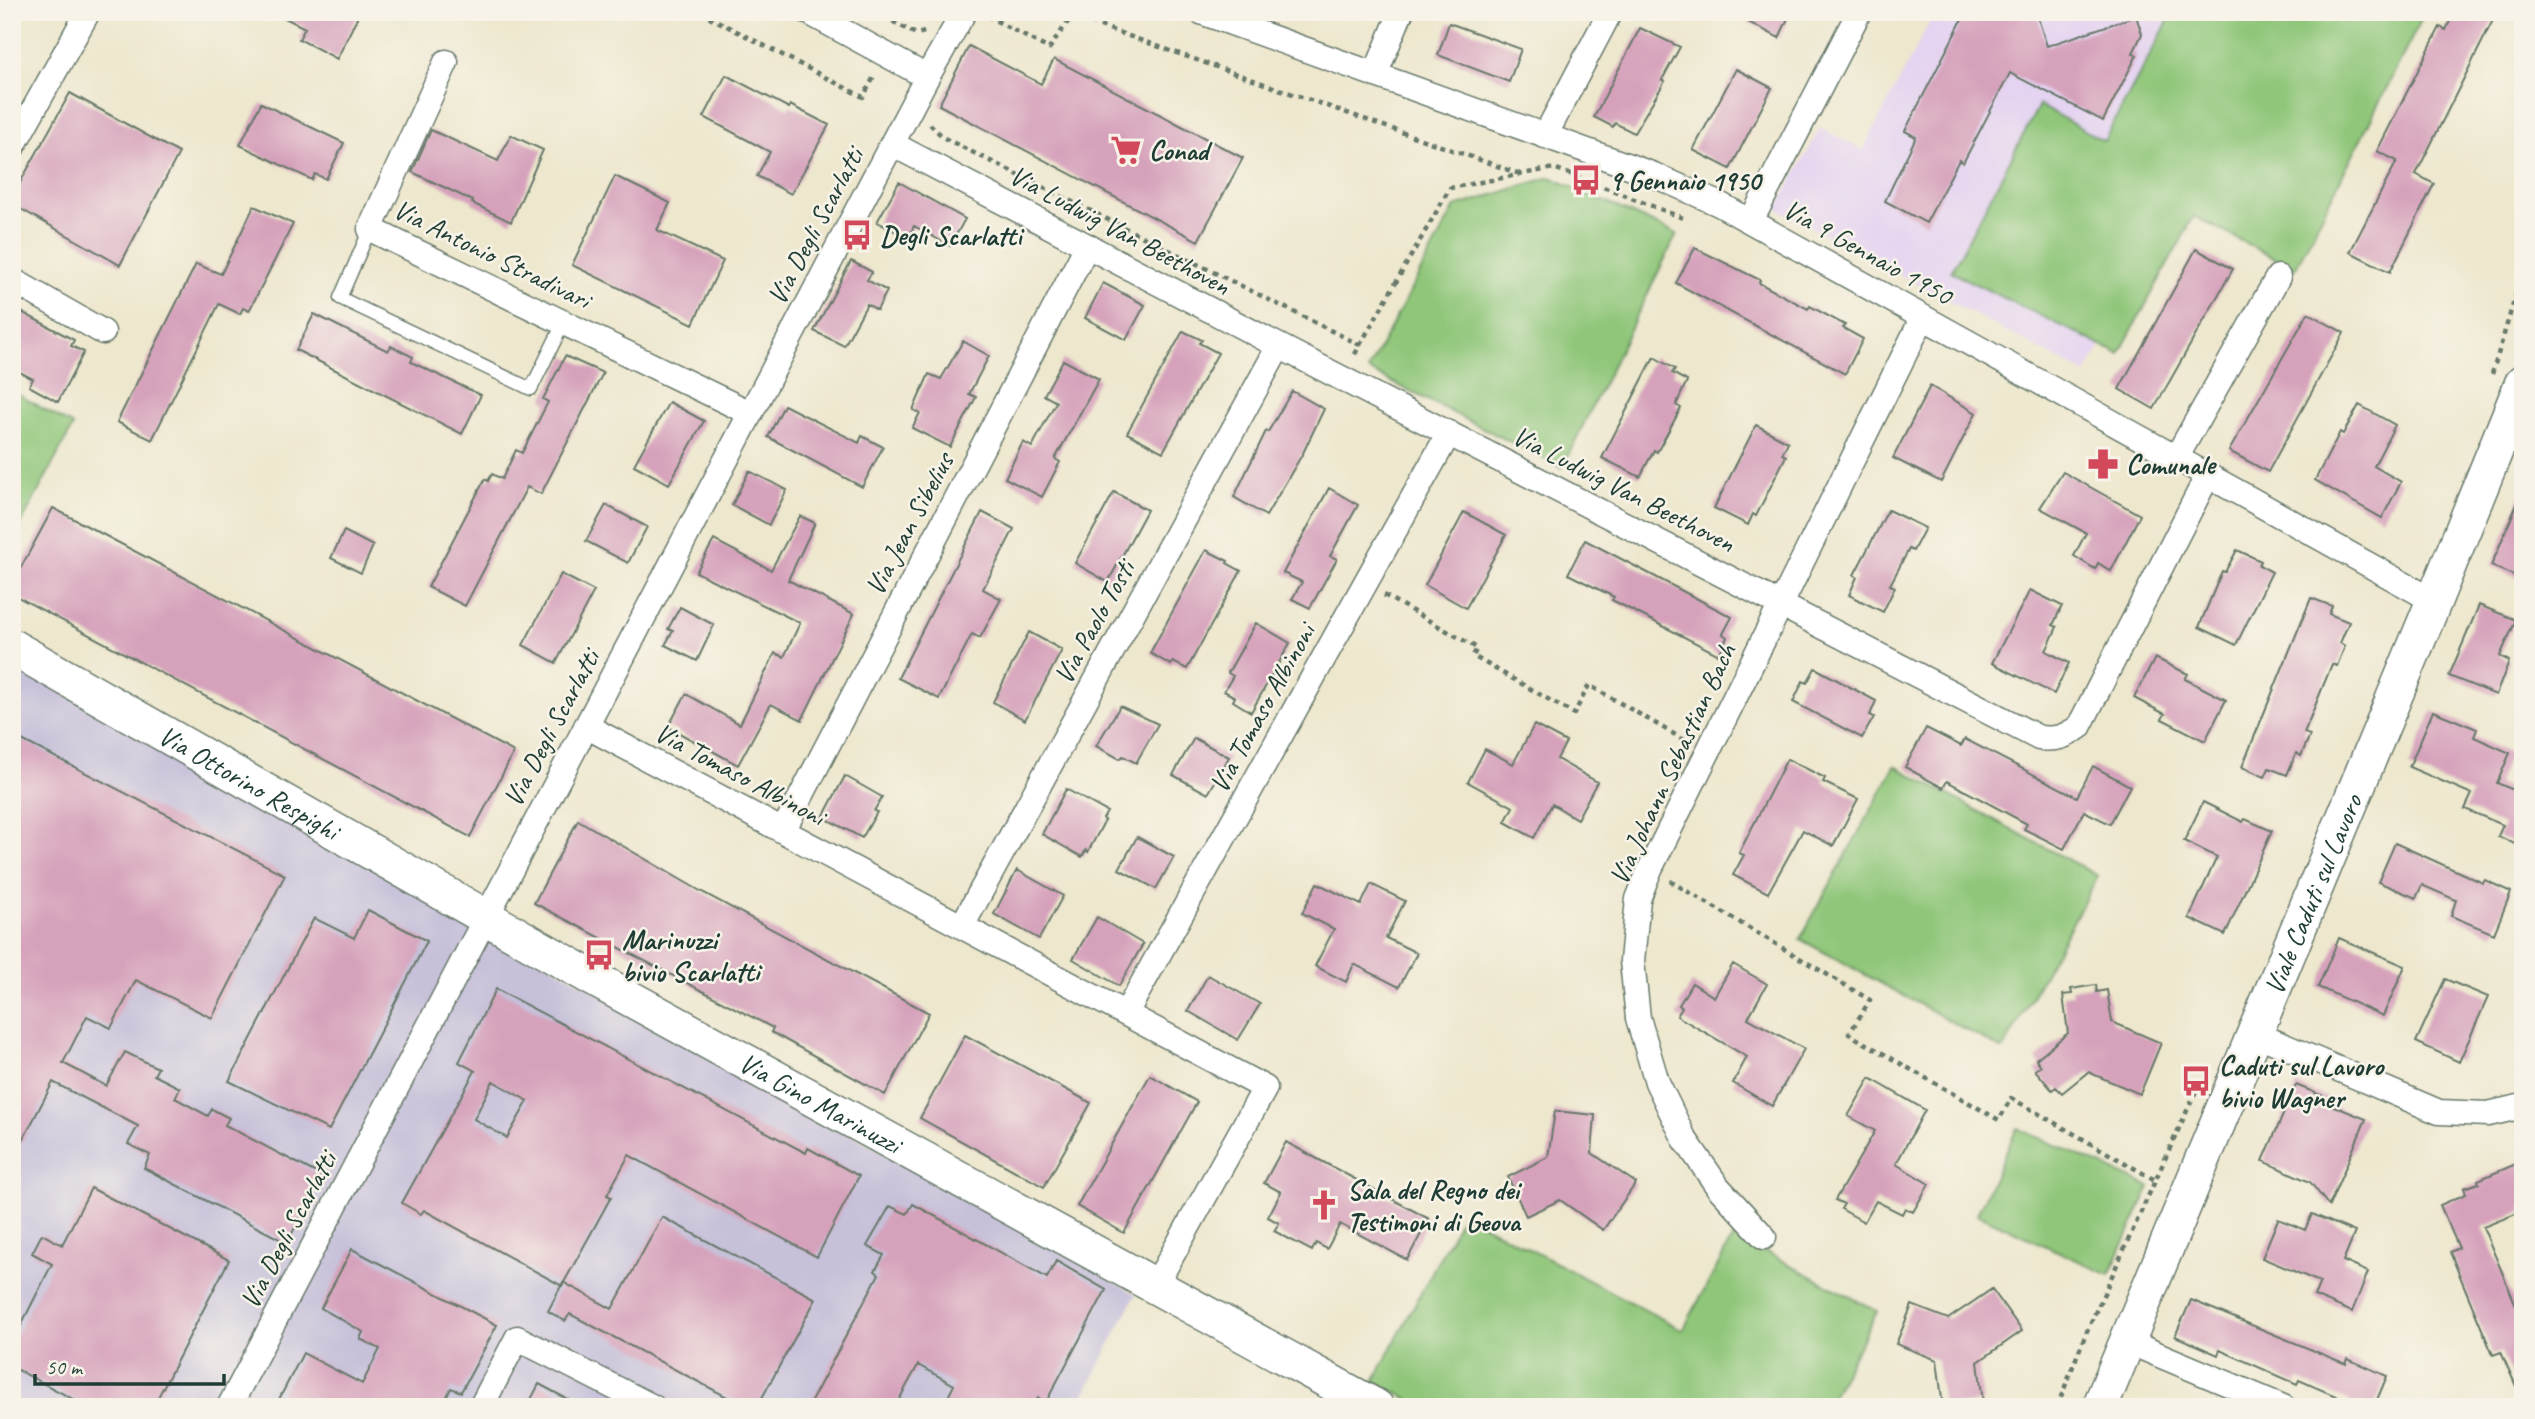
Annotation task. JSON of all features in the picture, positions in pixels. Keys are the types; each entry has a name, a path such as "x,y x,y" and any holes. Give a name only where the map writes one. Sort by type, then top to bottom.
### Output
{"street":[{"path":"12,148 88,12"},
{"path":"808,12 927,77"},
{"name":"Via Degli Scarlatti","path":"229,1407 911,106 964,12"},
{"name":"Via 9 Gennaio 1950","path":"1201,12 1654,175 1719,204 2434,601"},
{"path":"1375,75 1401,12"},
{"path":"1545,136 1610,12"},
{"path":"1751,221 1859,12"},
{"name":"Via Antonio Stradivari","path":"446,62 370,229 750,412"},
{"name":"Via Ludwig Van Beethoven","path":"892,144 2039,738 2054,740 2079,727 2208,475"},
{"name":"Via Jean Sibelius","path":"783,831 1087,246"},
{"path":"2176,457 2278,277"},
{"path":"12,280 103,332"},
{"name":"Via Johann Sebastian Bach","path":"1764,1237 1718,1187 1684,1138 1653,1069 1638,1018 1632,961 1638,899 1650,869 1923,317"},
{"name":"Via Paolo Tosti","path":"962,926 1279,346"},
{"name":"Viale Caduti sul Lavoro","path":"2100,1407 2523,382"},
{"name":"Via Tomaso Albinoni","path":"1126,1013 1449,433"},
{"name":"Via Ottorino Respighi","path":"12,647 486,917"},
{"name":"Via Tomaso Albinoni","path":"586,726 1265,1088 1155,1286"},
{"name":"Via Gino Marinuzzi","path":"486,917 1376,1407"},
{"path":"2256,1034 2439,1112 2488,1114 2523,1106"},
{"path":"481,1407 517,1338 653,1407"},
{"path":"2126,1341 2283,1407"}],"lane":[{"path":"370,229 340,298 531,389 564,322"}],"path":[{"path":"700,12 863,97 900,26"},
{"path":"875,12 916,34 929,32"},
{"path":"980,12 1049,49 1072,16 1520,174"},
{"path":"997,21 1002,12"},
{"path":"911,106 944,138 1360,345"},
{"path":"1342,379 1450,188 1554,168 1704,226 1719,204"},
{"path":"1366,584 1477,648 1473,656 1574,714 1590,685 1708,753"},
{"path":"1650,869 1870,1000 1849,1034 1999,1120 2011,1098 2155,1180"}],"shaded area":[{"path":"1935,12 2276,12 2086,374 1777,209 1820,128 1863,150"},
{"path":"12,663 1136,1294 1078,1407 12,1407"}],"green space":[{"path":"2173,12 2425,12 2295,269 2194,216 2119,354 1951,272 2039,105 2104,141"},
{"path":"1550,177 1677,234 1562,468 1368,370 1455,207"},
{"path":"12,391 73,426 12,541"},
{"path":"1895,766 2098,876 2003,1050 1800,939"},
{"path":"2017,1128 2150,1187 2109,1275 1977,1214"},
{"path":"1463,1214 1683,1330 1734,1235 1877,1311 1830,1400 1841,1407 1423,1407 1374,1381"}],"building":[{"path":"273,12 360,12 337,59 299,39 305,28"},
{"path":"1729,12 1791,12 1779,38"},
{"path":"1966,12 2036,12 2047,46 2136,16 2142,34 2133,53 2137,55 2103,121 2010,73 1963,163 1959,160 1926,223 1885,201 1916,137 1905,131"},
{"path":"2454,12 2497,12 2416,174 2434,184 2390,272 2350,252 2397,161 2377,151 2440,27 2446,30"},
{"path":"1449,23 1521,49 1509,82 1438,55"},
{"path":"1640,28 1680,47 1662,80 1665,81 1634,133 1615,123 1613,127 1594,117"},
{"name":"Conad","path":"969,46 1041,84 1054,59 1243,158 1198,241 939,105"},
{"path":"1736,69 1772,88 1730,169 1693,150"},
{"path":"726,75 789,108 790,105 829,125 791,194 757,176 770,152 704,117"},
{"path":"70,93 179,153 120,265 12,204 12,197"},
{"path":"261,103 344,143 326,179 315,174 312,180 240,145"},
{"path":"431,130 498,161 511,135 543,150 511,222 412,172"},
{"path":"615,176 670,203 657,230 723,261 693,324 572,265"},
{"path":"899,182 965,219 950,246 914,226 908,238 877,222"},
{"path":"254,206 293,224 249,311 243,308 240,314 219,304 152,440 117,422 196,264 221,274"},
{"path":"1695,248 1760,280 1759,283 1808,309 1810,306 1845,325 1843,328 1863,339 1845,374 1676,283"},
{"path":"2196,249 2233,269 2154,409 2119,389"},
{"path":"851,261 872,272 867,280 887,291 877,310 867,304 844,346 814,331"},
{"path":"1103,283 1145,305 1126,340 1085,318"},
{"path":"12,307 74,340 71,346 84,352 58,402 29,386 33,379 12,368"},
{"path":"2308,313 2344,333 2268,472 2229,451"},
{"path":"314,314 388,351 391,346 413,357 411,362 481,395 462,434 296,350"},
{"path":"1183,331 1202,340 1199,343 1218,353 1163,452 1127,433"},
{"path":"963,341 989,356 969,394 976,397 950,447 912,428 920,413 913,410 929,374 941,379"},
{"path":"565,356 603,373 541,494 527,487 465,606 428,587 485,479 488,481 492,474 502,479 516,450 522,453 548,402 543,399"},
{"path":"1654,357 1675,369 1672,373 1687,381 1676,405 1681,408 1640,477 1602,458"},
{"path":"1063,360 1099,379 1055,459 1060,462 1042,497 1005,478 1023,442 1032,447 1056,402 1044,395"},
{"path":"1930,386 1976,413 1941,482 1893,458"},
{"path":"1292,391 1324,409 1303,453 1266,516 1234,497 1266,431 1268,432"},
{"path":"669,402 704,421 669,484 634,465"},
{"path":"784,405 859,443 862,436 883,447 862,487 768,437"},
{"path":"2359,405 2395,425 2374,466 2401,482 2382,518 2315,480 2340,432 2343,434"},
{"path":"1756,425 1788,442 1782,454 1786,456 1756,516 1753,514 1748,525 1714,508"},
{"path":"749,471 787,490 769,525 732,505"},
{"path":"2063,472 2140,515 2111,571 2098,563 2095,569 2074,556 2086,533 2040,508"},
{"path":"1329,488 1358,505 1330,556 1337,559 1310,608 1292,599 1302,582 1283,573"},
{"path":"2523,490 2523,579 2491,566"},
{"path":"1114,492 1147,510 1108,582 1075,563"},
{"path":"606,505 647,527 628,563 586,541"},
{"path":"53,508 514,752 470,837 12,594 12,584"},
{"path":"1888,510 1925,528 1913,551 1909,549 1890,585 1895,587 1883,612 1849,595 1857,577 1854,575"},
{"path":"982,512 1014,529 983,589 1001,599 980,638 972,634 939,699 898,678"},
{"path":"1464,512 1506,535 1466,608 1425,585"},
{"path":"800,516 815,523 788,580 854,614 802,720 771,704 738,765 668,727 686,694 740,724 775,653 784,657 800,623 696,572 714,540 771,570"},
{"path":"344,531 373,546 361,573 331,558"},
{"path":"1585,540 1732,617 1723,634 1727,637 1719,655 1612,600 1614,597 1568,574"},
{"path":"1206,550 1241,571 1187,669 1173,662 1171,665 1150,653"},
{"path":"2237,550 2261,561 2259,565 2272,572 2236,645 2199,627 2222,571 2225,572"},
{"path":"561,574 594,591 556,663 523,645"},
{"path":"2030,590 2062,606 2053,625 2057,627 2046,651 2069,663 2054,694 1992,663"},
{"path":"2311,598 2332,606 2329,614 2349,622 2340,643 2345,646 2337,666 2332,664 2304,733 2310,735 2301,756 2296,753 2287,775 2269,768 2265,777 2242,767"},
{"path":"2479,605 2516,620 2500,656 2509,661 2496,695 2449,676"},
{"path":"680,607 714,625 697,661 665,645 673,631 668,629"},
{"path":"1256,623 1290,643 1251,712 1233,701 1235,697 1224,691 1233,676 1228,673"},
{"path":"1029,632 1062,650 1025,720 993,702"},
{"path":"2155,658 2188,674 2185,679 2226,700 2205,741 2162,719 2165,714 2134,698"},
{"path":"1815,668 1876,701 1870,715 1874,717 1862,738 1793,702 1803,681 1807,683"},
{"path":"1120,706 1158,724 1136,763 1123,756 1120,759 1096,746"},
{"path":"2433,711 2477,729 2474,737 2510,753 2497,783 2518,792 2523,782 2523,848 2498,836 2503,825 2465,809 2472,794 2409,767"},
{"path":"1534,725 1566,742 1557,759 1597,782 1577,819 1552,804 1534,838 1505,822 1513,807 1468,782 1485,749 1513,764"},
{"path":"1926,728 1961,746 1965,739 2077,797 2093,766 2130,786 2110,824 2084,811 2064,849 2024,829 2027,824 1947,781 1943,788 1905,767"},
{"path":"12,735 285,875 212,1018 136,980 111,1028 87,1016 63,1063 106,1086 125,1052 158,1068 154,1075 180,1088 175,1098 208,1116 212,1109 229,1118 225,1125 322,1176 287,1243 144,1168 150,1155 128,1144 138,1126 53,1082 12,1161"},
{"path":"1194,738 1229,757 1208,794 1173,775"},
{"path":"1787,759 1825,778 1823,782 1858,799 1833,846 1803,830 1768,893 1733,875 1744,855 1739,853"},
{"path":"845,776 882,797 862,838 823,817"},
{"path":"1066,789 1107,812 1088,852 1086,850 1082,857 1042,834"},
{"path":"2203,802 2243,822 2245,819 2272,831 2225,935 2189,918 2217,857 2184,841"},
{"path":"578,820 702,892 929,1013 885,1095 771,1032 773,1028 534,903"},
{"path":"1137,837 1174,857 1156,889 1119,869"},
{"path":"2395,843 2483,883 2485,880 2511,892 2494,934 2451,916 2456,900 2422,885 2416,898 2378,882"},
{"path":"1017,870 1063,896 1039,939 994,914"},
{"path":"1317,883 1361,905 1371,884 1405,901 1386,938 1417,953 1399,987 1354,964 1346,982 1315,966 1334,929 1302,913"},
{"path":"368,910 427,941 329,1130 229,1081 314,918 354,938"},
{"path":"1097,917 1143,944 1119,986 1073,959"},
{"path":"2339,938 2405,966 2383,1016 2318,987"},
{"path":"1733,964 1767,984 1748,1018 1804,1049 1772,1106 1733,1083 1747,1057 1677,1016 1682,1008 1679,1005 1692,983 1714,997"},
{"path":"1208,975 1260,1004 1238,1040 1188,1011"},
{"path":"2445,979 2488,997 2459,1062 2416,1042"},
{"path":"2096,985 2097,992 2107,990 2112,1022 2161,1043 2140,1094 2088,1072 2062,1093 2056,1087 2052,1090 2035,1070 2041,1066 2036,1059 2068,1033 2063,995 2072,994 2071,989"},
{"path":"496,989 806,1153 808,1148 859,1176 817,1257 629,1155 607,1195 611,1197 562,1286 424,1210 421,1214 402,1203 475,1071 459,1062","holes":["493,1081 528,1101 507,1138 474,1119"]},
{"path":"965,1035 1091,1103 1044,1187 920,1118"},
{"path":"1150,1075 1197,1102 1124,1233 1077,1206"},
{"path":"1870,1078 1925,1110 1896,1164 1929,1184 1913,1212 1905,1208 1902,1214 1876,1201 1864,1222 1841,1209 1844,1204 1835,1200 1875,1131 1848,1116"},
{"path":"2296,1085 2328,1098 2326,1103 2366,1119 2329,1206 2310,1182 2263,1161"},
{"path":"1555,1111 1595,1115 1592,1153 1636,1183 1603,1230 1560,1200 1526,1216 1508,1177 1548,1157"},
{"name":"Sala del Regno dei Testimoni di Geova","path":"1286,1142 1429,1219 1407,1260 1340,1224 1327,1249 1316,1243 1312,1251 1274,1231 1279,1223 1268,1217 1281,1192 1264,1183"},
{"path":"2523,1161 2523,1211 2483,1227 2523,1322 2523,1402 2501,1352 2493,1355 2479,1322 2450,1252 2459,1248 2440,1205 2466,1194 2464,1188 2479,1183 2478,1180"},
{"path":"91,1188 229,1260 153,1407 88,1407 12,1367 12,1343 52,1264 32,1253 42,1234 62,1245"},
{"path":"913,1204 1047,1278 1056,1261 1106,1290 1046,1402 1038,1398 1033,1407 943,1407 954,1385 918,1365 895,1407 808,1407 879,1274 875,1271 884,1255 867,1246 890,1206 907,1214"},
{"path":"2312,1214 2355,1232 2343,1261 2368,1272 2352,1312 2314,1296 2320,1282 2262,1258 2278,1219 2305,1230"},
{"path":"662,1217 816,1299 757,1407 746,1407 570,1314 565,1321 548,1311 563,1282 612,1309"},
{"path":"352,1249 497,1325 461,1392 451,1388 442,1407 275,1407 303,1353 362,1384 380,1349 360,1339 363,1332 321,1308"},
{"path":"1992,1289 2022,1331 1978,1362 1983,1402 1943,1407 1937,1360 1896,1344 1912,1305 1948,1319"},
{"path":"2191,1300 2346,1364 2348,1359 2387,1376 2374,1407 2361,1407 2299,1380 2297,1384 2220,1350 2218,1355 2175,1336"},
{"path":"539,1384 582,1407 527,1407"}],"place":[{"name":"Conad","path":"1126,150"},
{"name":"9 Gennaio 1950","path":"1586,180"},
{"name":"Degli Scarlatti","path":"857,235"},
{"name":"Comunale","path":"2103,464"},
{"name":"Marinuzzi bivio Scarlatti","path":"599,955"},
{"name":"Caduti sul Lavoro bivio Wagner","path":"2196,1081"},
{"name":"Sala del Regno dei Testimoni di Geova","path":"1324,1205"}]}
